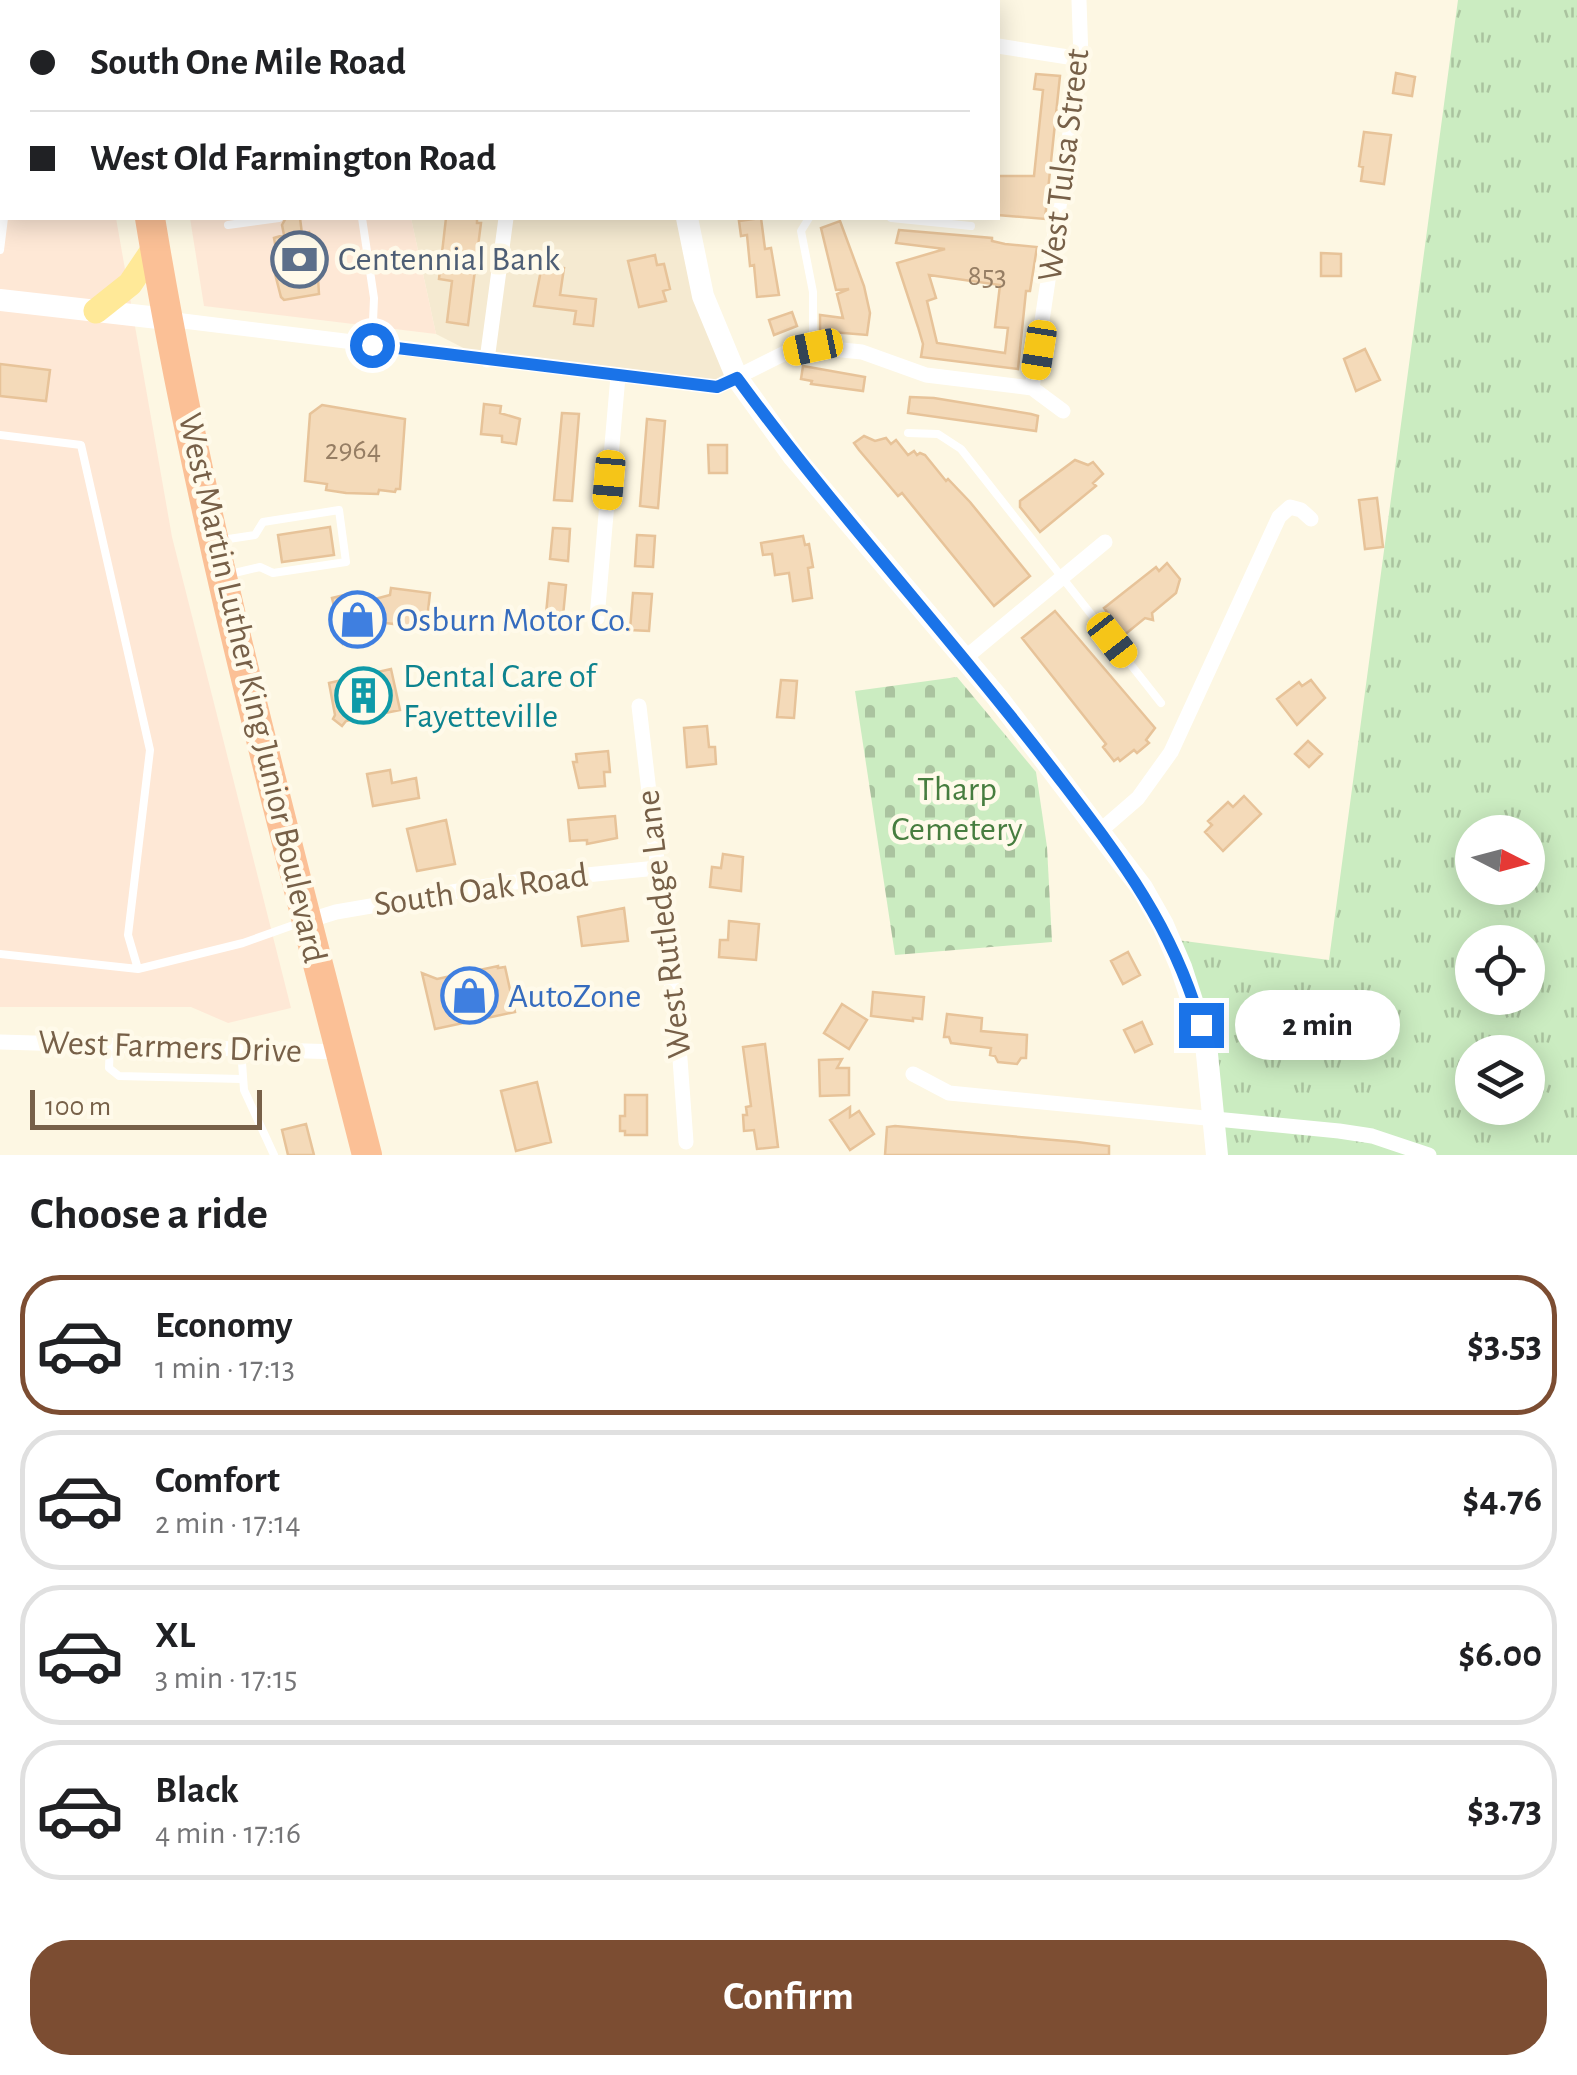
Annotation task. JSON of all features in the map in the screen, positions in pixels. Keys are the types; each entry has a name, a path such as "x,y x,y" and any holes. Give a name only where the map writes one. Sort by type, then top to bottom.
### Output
{"highway":[{"name":"West Martin Luther King Junior Boulevard","path":"153,232 212,542 367,1155"}],"main road":[{"path":"96,311 130,284 153,232"}],"street":[{"name":"West Tulsa Street","path":"1032,388 1081,59 1079,0"},
{"path":"1000,46 1081,59"},
{"path":"487,360 506,220"},
{"path":"687,220 702,296 726,360 737,378 794,457 966,658 1142,888 1181,966 1206,1044 1217,1155"},
{"path":"0,300 717,387 787,352 813,347 862,352 926,375 1032,388 1063,410"},
{"path":"598,618 618,376"},
{"path":"1100,831 1138,798 1171,752 1279,517 1290,507 1301,510 1311,520"},
{"path":"966,658 1105,542"},
{"name":"West Rutledge Lane","path":"639,706 686,1142"},
{"name":"South Oak Road","path":"306,920 505,883 658,868"},
{"name":"West Farmers Drive","path":"0,1042 340,1052"},
{"path":"912,1074 949,1093 1372,1136 1428,1155"}],"lane":[{"path":"0,250 4,220"},
{"path":"228,225 265,220"},
{"path":"362,220 374,298 372,345"},
{"path":"808,220 801,231 813,292 813,347"},
{"path":"911,220 971,226"},
{"path":"908,433 938,434 961,448 1161,703"},
{"path":"0,435 81,446 150,750 128,935 138,969"},
{"path":"212,542 255,535 264,522 339,510 346,562 272,573 260,567 220,576"},
{"path":"0,954 138,969 243,943 306,920"},
{"path":"110,1046 109,1068 119,1076 241,1079"},
{"path":"241,1049 241,1079 274,1155"}],"shaded area":[{"path":"0,220 116,220 172,537 291,1008 228,1023 191,1007 0,1007"},
{"path":"190,220 411,220 436,334 204,306"},
{"path":"411,220 688,220 737,378 717,387 487,360 436,334"}],"green space":[{"path":"1458,0 1577,0 1577,1155 1217,1155 1215,1118 1169,939 1329,960"},
{"name":"Tharp Cemetery","path":"957,677 1036,772 1047,847 1052,942 895,955 855,691"}],"building":[{"path":"1396,73 1415,77 1412,96 1393,93"},
{"path":"1036,74 1060,76 1045,219 1000,215 1000,176 1034,176 1043,90 1034,89"},
{"path":"1364,132 1391,135 1384,184 1361,181"},
{"name":"Centennial Bank","path":"285,220 300,220 302,234 309,232 311,246 316,245 319,294 284,300 281,297 272,262 278,261 274,238 284,235"},
{"path":"446,220 477,220 481,223 468,325 447,322 452,281 439,279"},
{"path":"761,220 765,249 771,248 779,295 757,297 747,235 741,236 739,221"},
{"path":"840,221 864,286 870,313 867,335 820,331 820,315 843,318 837,294 849,289 836,290 821,228"},
{"path":"899,230 992,238 1005,244 1037,247 1030,291 1026,291 1018,369 921,357 923,344 897,263 945,249 896,243","holes":["929,275 1000,285 995,327 1008,328 1005,353 937,343 927,301 936,298"]},
{"path":"1321,253 1341,254 1341,276 1321,276"},
{"path":"655,255 657,265 664,264 670,289 663,291 666,301 639,307 628,261"},
{"path":"542,265 564,268 560,295 596,299 593,326 574,324 576,311 534,306"},
{"path":"792,312 797,326 774,335 769,320"},
{"path":"1365,349 1380,380 1356,391 1344,359"},
{"path":"0,364 50,370 46,401 0,396"},
{"path":"803,366 865,377 863,391 811,384 812,381 801,379"},
{"path":"910,397 1031,414 1038,416 1036,431 908,413"},
{"path":"484,404 501,406 500,413 520,419 516,444 502,442 502,436 481,434"},
{"path":"322,405 405,419 400,489 379,490 378,494 346,493 326,490 327,484 305,481 310,414"},
{"path":"562,413 579,414 572,501 554,500"},
{"path":"647,419 665,421 658,508 640,506"},
{"path":"864,436 875,441 886,438 891,444 896,440 908,455 914,451 925,455 970,502 1030,576 994,606 902,493 898,496 859,450 854,443"},
{"path":"708,445 727,445 727,473 709,473"},
{"path":"1075,460 1088,465 1093,462 1103,474 1093,483 1096,486 1040,532 1020,507 1020,501"},
{"path":"1377,498 1383,547 1365,549 1359,500"},
{"path":"330,527 334,555 282,562 278,535"},
{"path":"553,528 570,529 568,561 550,559"},
{"path":"637,535 655,536 653,567 635,566"},
{"path":"803,536 805,545 809,544 813,567 808,568 812,598 793,601 789,573 775,575 772,554 763,555 761,543"},
{"path":"1167,563 1180,579 1176,593 1152,613 1153,620 1145,618 1123,636 1104,614 1104,608 1156,567 1159,571"},
{"path":"549,583 566,585 563,616 546,614"},
{"path":"391,588 430,593 427,620 418,619 417,627 378,622 380,629 368,632 369,638 343,644 332,598 357,592 360,603 390,595"},
{"path":"633,593 652,594 649,631 630,630"},
{"path":"1055,611 1155,728 1146,740 1149,743 1137,753 1134,750 1114,761 1103,747 1106,744 1022,638"},
{"name":"Dental Care of Fayetteville","path":"391,669 400,710 346,721 342,726 333,719 329,683"},
{"path":"781,680 797,681 794,718 777,717"},
{"path":"1311,680 1325,698 1297,725 1277,699 1299,682 1302,686"},
{"path":"707,726 716,764 687,767 684,728"},
{"path":"1308,741 1322,754 1309,767 1295,754"},
{"path":"608,751 610,772 604,772 605,786 579,788 573,762 577,762 576,754"},
{"path":"390,770 392,783 416,778 419,798 373,806 367,774"},
{"path":"1244,796 1261,814 1223,851 1205,832 1212,825 1208,821 1228,802 1233,807"},
{"path":"615,816 617,838 587,844 587,840 570,841 568,820"},
{"path":"446,820 455,864 417,871 407,829"},
{"path":"723,854 743,857 741,891 710,887 712,867 721,868"},
{"path":"624,908 628,941 582,946 578,917"},
{"path":"729,921 759,924 756,960 719,957 720,940 728,940"},
{"path":"1128,952 1140,975 1123,984 1111,961"},
{"name":"AutoZone","path":"505,967 515,1012 435,1029 422,973 437,979"},
{"path":"873,992 924,997 922,1019 871,1016"},
{"path":"842,1004 867,1020 849,1049 824,1033"},
{"path":"947,1014 982,1018 981,1031 1027,1035 1026,1058 1017,1064 998,1062 990,1055 991,1048 951,1043 949,1037 944,1037"},
{"path":"1142,1022 1152,1044 1135,1052 1124,1030"},
{"path":"765,1044 778,1147 757,1149 754,1130 744,1131 743,1115 747,1115 746,1107 751,1106 743,1047"},
{"path":"842,1059 837,1068 849,1068 849,1095 820,1096 819,1060"},
{"path":"537,1082 551,1142 516,1151 501,1091"},
{"path":"625,1095 647,1095 647,1135 625,1135 625,1131 620,1131"},
{"path":"850,1107 850,1117 859,1111 874,1134 850,1150 830,1120"},
{"path":"306,1124 314,1155 288,1155 282,1130"},
{"path":"887,1127 1109,1146 1109,1155 885,1155"}],"place":[{"name":"Centennial Bank","path":"299,259"},
{"name":"Osburn Motor Co.","path":"357,620"},
{"name":"Dental Care of Fayetteville","path":"364,696"},
{"name":"AutoZone","path":"469,996"}],"route":[{"path":"372,345 717,387 737,378 794,457 998,697 1142,888 1181,966 1201,1025"}]}
